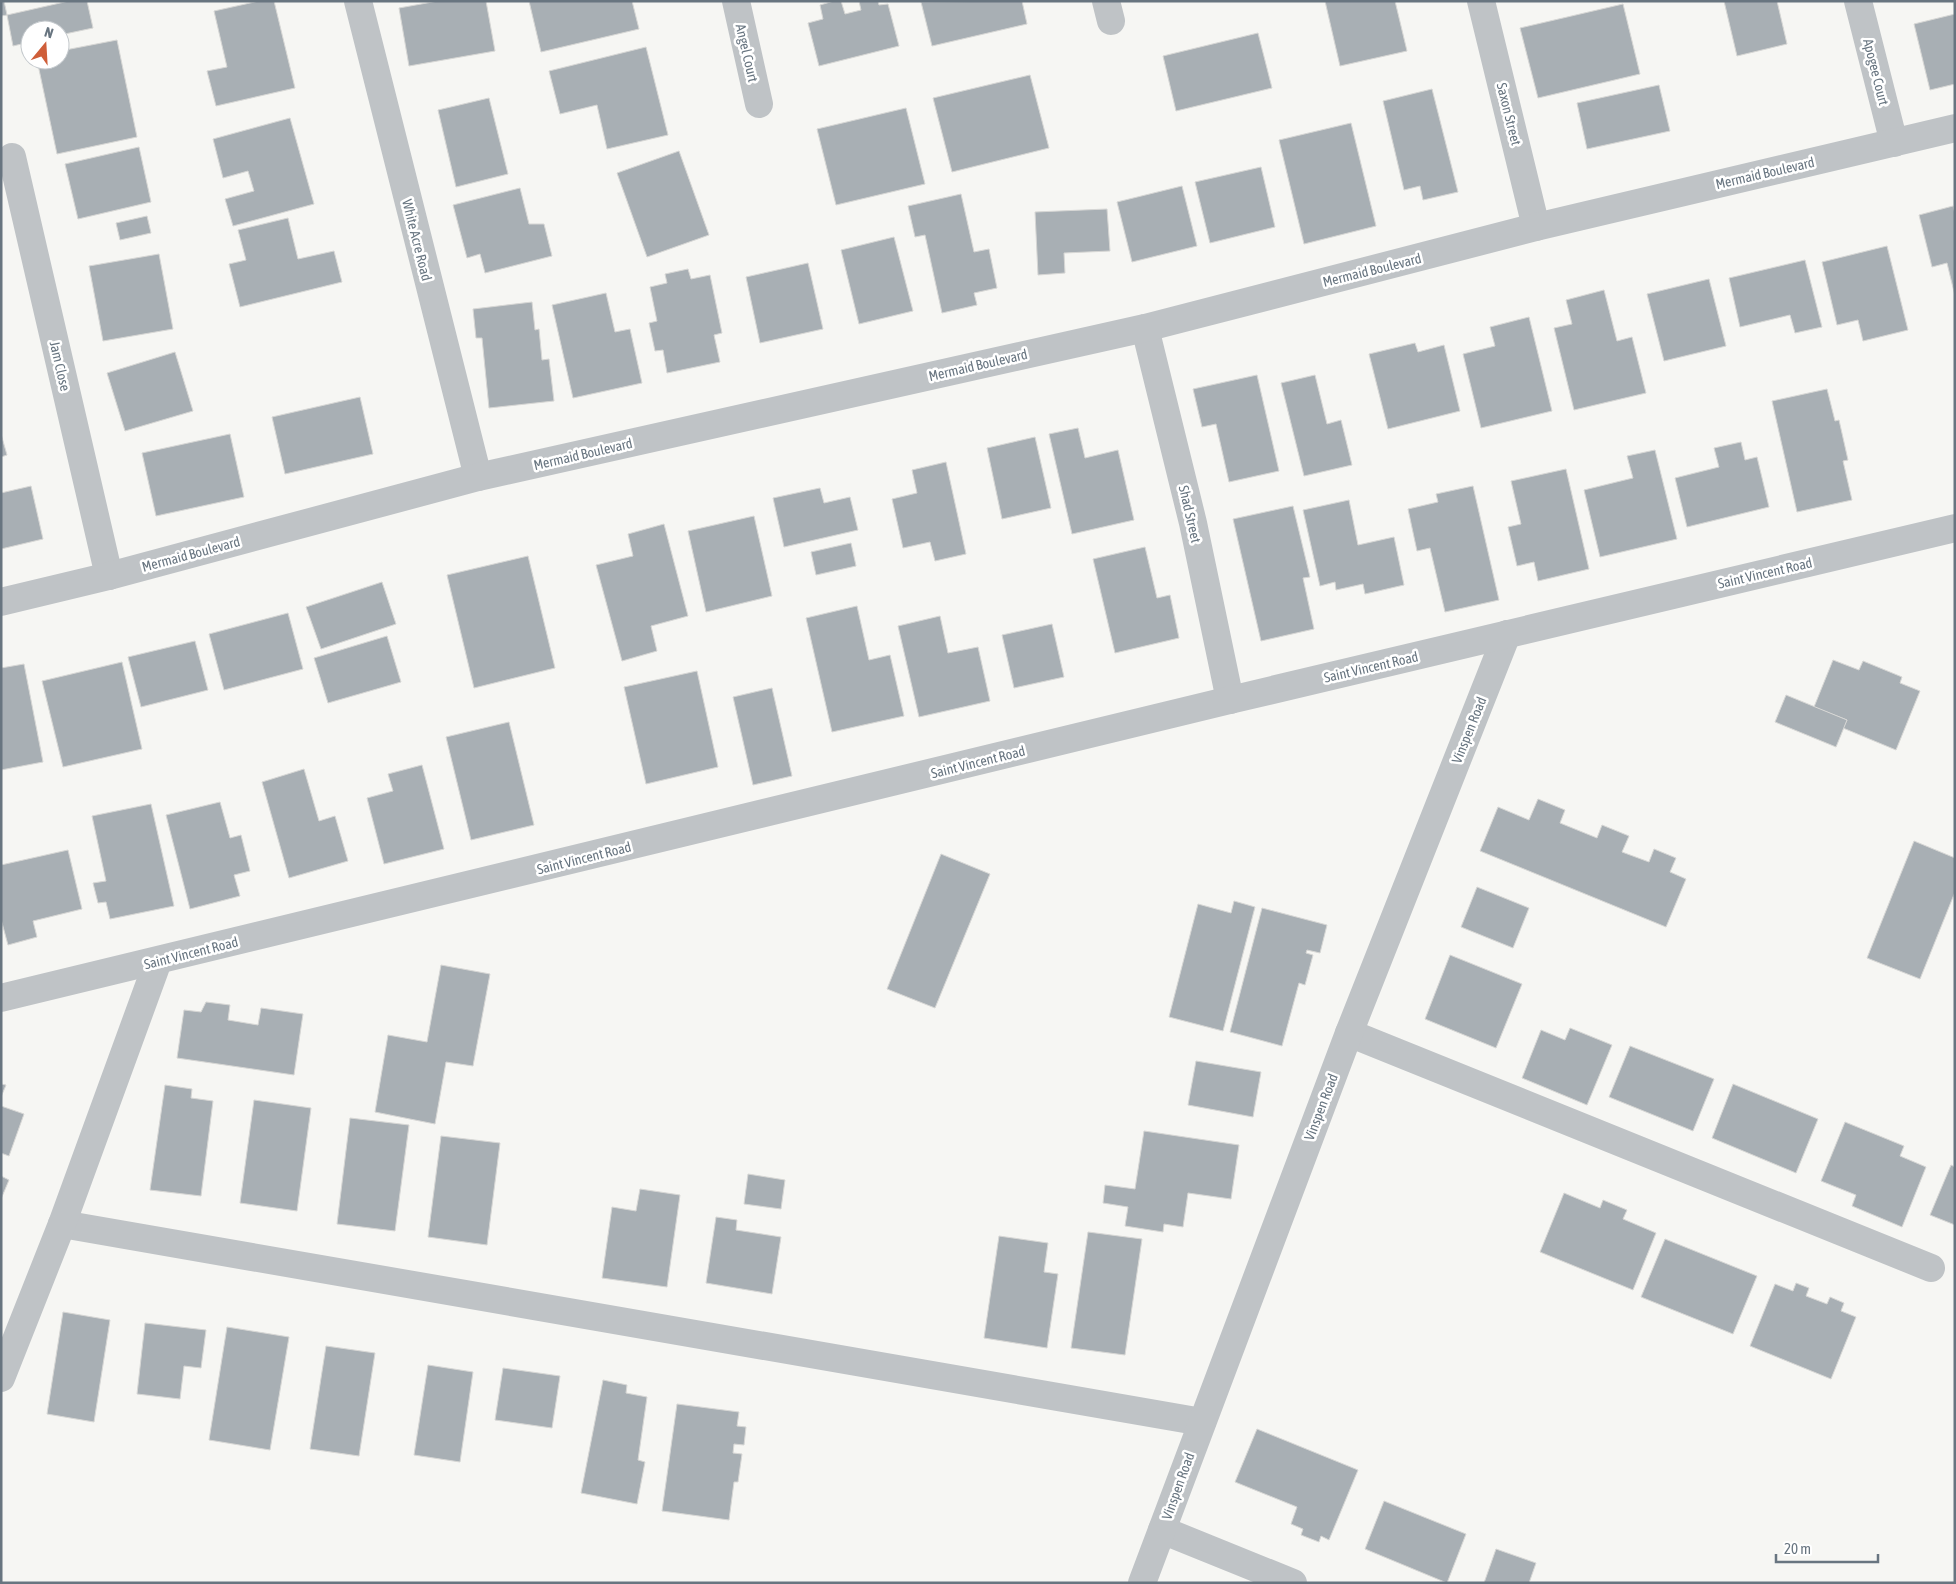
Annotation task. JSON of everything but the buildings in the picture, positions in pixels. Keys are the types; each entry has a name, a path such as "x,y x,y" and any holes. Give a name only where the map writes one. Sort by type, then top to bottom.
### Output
{"street":[{"name":"White Acre Road","path":"358,1 478,478"},
{"name":"Angel Court","path":"736,1 759,104"},
{"name":"Saxon Street","path":"1481,1 1536,227"},
{"name":"Apogee Court","path":"1858,1 1894,143"},
{"name":"Mermaid Boulevard","path":"1,602 109,576 478,478 1145,328 1536,227 1955,128"},
{"name":"Jam Close","path":"12,157 109,576"},
{"name":"Shad Street","path":"1145,328 1193,523 1230,700"},
{"name":"Saint Vincent Road","path":"1,998 1230,700 1955,528"},
{"name":"Vinspen Road","path":"1142,1583 1349,1033 1507,634"},
{"path":"1,1378 62,1224 158,961"},
{"path":"1349,1033 1931,1268"},
{"path":"62,1224 1202,1422"},
{"path":"1162,1530 1294,1583"}]}
